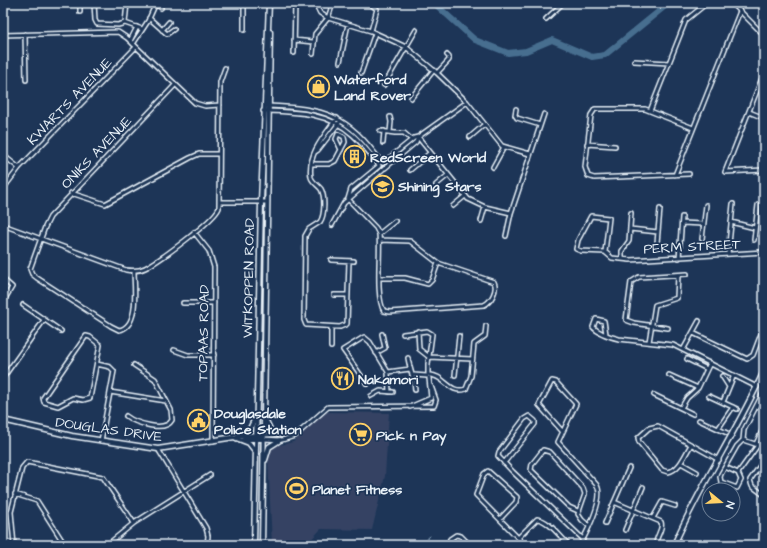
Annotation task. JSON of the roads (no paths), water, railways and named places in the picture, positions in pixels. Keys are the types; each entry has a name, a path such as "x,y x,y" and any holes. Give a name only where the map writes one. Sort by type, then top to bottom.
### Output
{"main road":[{"name":"WITKOPPEN ROAD","path":"254,545 261,202 269,3"},
{"name":"WITKOPPEN ROAD","path":"262,545 266,202 270,56 268,11"},
{"path":"674,545 690,511 719,460 764,371"},
{"path":"235,437 250,429 257,412"},
{"path":"263,472 268,449 280,438 271,431 264,417"},
{"name":"DOUGLAS DRIVE","path":"3,420 101,441 158,449 235,437 263,437"},
{"path":"235,437 249,443 256,452"}],"street":[{"path":"80,3 80,12"},
{"path":"93,3 96,23 102,26 125,23 142,29"},
{"path":"125,23 127,3"},
{"path":"133,44 149,18 156,3 161,8"},
{"path":"244,3 244,30"},
{"path":"294,53 295,3"},
{"path":"315,3 320,13 328,18 373,32 406,47 434,70 467,102 484,125 504,147 530,154"},
{"path":"313,54 316,31 328,18 333,3"},
{"path":"361,72 373,32 377,10 376,7 369,3"},
{"path":"546,19 563,3"},
{"path":"650,111 687,18 708,3"},
{"path":"732,3 764,36"},
{"path":"675,175 740,11"},
{"path":"149,18 167,35 174,29"},
{"path":"162,30 169,22"},
{"path":"340,62 348,24"},
{"path":"133,44 136,27"},
{"path":"384,85 416,30"},
{"path":"3,34 114,31 127,38 197,104 205,106 220,105"},
{"path":"127,38 136,32"},
{"path":"25,34 26,80"},
{"path":"294,40 314,42"},
{"name":"KWARTS AVENUE","path":"3,189 19,168 133,44"},
{"path":"437,73 450,59 447,55"},
{"path":"634,61 669,63"},
{"path":"3,225 124,269 134,271 148,266 216,214 219,202 220,78 225,68"},
{"path":"411,98 434,70"},
{"path":"764,74 725,172 764,170"},
{"name":"ONIKS AVENUE","path":"134,271 134,310 131,320 123,330 118,330 33,275 30,267 49,219 71,194 176,85"},
{"path":"348,199 351,189 398,150 467,102"},
{"path":"264,106 311,109 341,120 367,143 384,168"},
{"path":"516,109 515,115 517,118 540,125"},
{"path":"689,174 591,178 586,174 585,170 587,144 591,115 594,109 642,109 693,128"},
{"path":"264,111 309,114 336,123 353,135 381,164"},
{"path":"749,112 764,118"},
{"path":"506,236 511,213 544,114"},
{"path":"390,117 390,132"},
{"path":"336,123 337,118"},
{"path":"341,120 336,123 315,148 312,164 311,176 323,194 323,214 320,222 309,229 305,236 304,320 308,326 342,327 347,324 349,261"},
{"path":"470,137 484,125"},
{"path":"383,143 382,131 406,133 412,140"},
{"path":"312,164 334,163 341,150 346,140 338,134 336,138 341,150"},
{"path":"418,137 465,196 473,203 511,213"},
{"path":"332,225 344,203 401,154 418,137"},
{"path":"363,146 367,143"},
{"path":"587,144 615,146"},
{"path":"493,167 504,147"},
{"path":"398,150 401,154"},
{"path":"410,170 430,153"},
{"path":"71,194 105,204 190,158 200,154 219,154"},
{"path":"3,155 19,168"},
{"path":"436,185 448,175"},
{"path":"366,177 369,181"},
{"path":"453,206 465,196"},
{"path":"348,199 376,228 379,234 382,305 386,312 480,305 490,302 496,288 494,282 438,263 410,241 380,240"},
{"path":"219,202 266,202"},
{"path":"728,254 733,204"},
{"path":"702,239 706,205"},
{"path":"754,240 758,205"},
{"path":"481,221 485,207"},
{"path":"657,243 660,209"},
{"path":"605,252 579,251 576,249 578,240 591,216 608,216 605,252 609,257 622,259 622,250 629,241 631,212"},
{"path":"678,258 682,216"},
{"path":"379,234 395,221"},
{"path":"731,222 755,228"},
{"path":"682,223 703,224"},
{"path":"630,229 658,232"},
{"name":"TOPAAS ROAD","path":"194,232 213,260 213,441"},
{"name":"PERM STREET","path":"622,259 678,258 764,252"},
{"path":"332,260 354,261"},
{"path":"380,278 405,278 428,284 432,280 438,263"},
{"path":"668,328 634,324 626,320 631,282 639,277 687,274"},
{"path":"649,342 655,305 677,298 678,275"},
{"path":"3,279 12,287 3,302"},
{"path":"334,295 348,295"},
{"path":"183,303 214,303"},
{"path":"24,305 61,331"},
{"path":"606,334 604,321 596,319 594,328 606,334 619,339 669,344 757,387"},
{"path":"3,378 44,320"},
{"path":"683,350 699,321"},
{"path":"414,375 439,376 449,387 465,390 471,376 474,344 485,336 486,326"},
{"path":"331,327 331,347"},
{"path":"418,331 419,349 428,357 472,359"},
{"path":"263,437 291,438 299,434 328,407 434,406 436,400 428,376 428,357 432,334 427,331 418,331 403,334"},
{"path":"693,332 747,359 754,353 761,334"},
{"path":"376,353 385,348 382,334"},
{"path":"86,336 100,343 97,364 89,399 83,400 73,398 58,406 44,401 43,398 86,336"},
{"path":"455,375 459,336"},
{"path":"367,384 344,350 364,337 368,339 388,372 391,392 380,391 371,396"},
{"path":"174,350 188,355 214,355"},
{"path":"408,358 410,369 414,375 415,390"},
{"path":"687,359 707,369"},
{"path":"681,408 687,398 698,388 710,363"},
{"path":"97,364 110,367 113,370 101,441"},
{"path":"126,416 132,420 145,424 166,425 171,422 172,417 154,378 134,365"},
{"path":"388,372 410,369"},
{"path":"669,375 698,388"},
{"path":"722,376 729,387"},
{"path":"722,402 734,376"},
{"path":"562,431 539,405 552,381 556,382 576,403 575,408 558,439 559,443 598,486 600,493 598,503 580,545"},
{"path":"431,386 431,398"},
{"path":"725,467 738,473 741,479 737,488 732,487 720,480 725,467 737,446 744,440 744,430 764,391"},
{"path":"110,392 166,402"},
{"path":"654,395 693,414"},
{"path":"709,396 737,409"},
{"path":"409,407 431,398 436,400"},
{"path":"718,429 733,407"},
{"path":"504,463 535,424 535,421 529,416 524,419 498,454 504,463 583,539"},
{"path":"699,420 727,433"},
{"path":"691,445 681,463 672,472 664,471 639,442 638,436 649,428 658,426 719,460"},
{"path":"738,473 757,445 764,427"},
{"path":"744,440 764,447"},
{"path":"158,449 206,528 208,536 207,545"},
{"path":"578,511 584,496 584,490 550,452 543,450 532,464 531,470 568,507 578,511 582,520 589,526"},
{"path":"764,460 750,478 750,482 764,495"},
{"path":"14,545 10,518 22,468 27,462 99,475 107,481 134,523"},
{"path":"681,463 697,472"},
{"path":"605,523 629,468"},
{"path":"500,519 516,502 517,497 488,472 484,474 476,495 518,538 526,545"},
{"path":"107,545 134,523 210,475"},
{"path":"625,530 643,487"},
{"path":"15,494 37,501 65,545"},
{"path":"614,502 660,521 662,525 656,545"},
{"path":"653,518 662,502 675,506"},
{"path":"518,538 536,519 545,522 569,545"},
{"path":"448,545 450,539 456,535 461,536 470,545"},
{"path":"561,545 563,540"},
{"path":"600,545 605,545"}],"waterway":[{"path":"434,3 475,40 508,53 526,51 552,40 592,57 605,55 669,3"},
{"path":"420,545 430,536"}],"place":[{"name":"Waterford Land Rover","path":"319,87"},
{"name":"RedScreen World","path":"355,157"},
{"name":"Shining Stars","path":"382,186"},
{"name":"Nakamori","path":"343,379"},
{"name":"Douglasdale Police Station","path":"199,421"},
{"name":"Pick n Pay","path":"361,435"},
{"name":"Planet Fitness","path":"296,489"}]}
